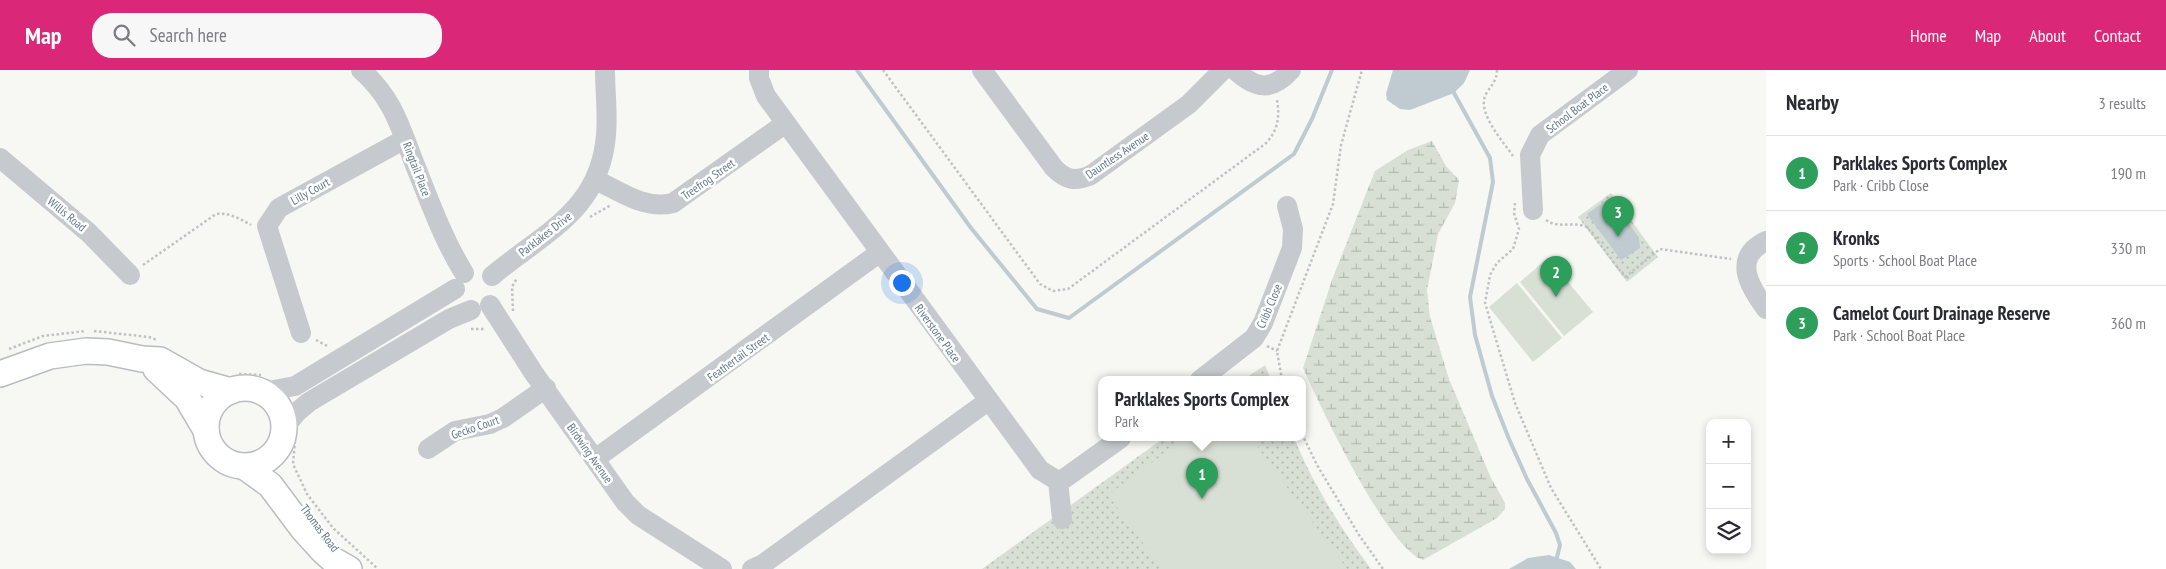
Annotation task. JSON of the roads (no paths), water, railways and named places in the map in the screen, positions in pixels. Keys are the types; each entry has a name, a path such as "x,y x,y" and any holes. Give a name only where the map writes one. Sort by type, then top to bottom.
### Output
{"main road":[{"path":"0,374 35,360 65,353 108,352 142,359 160,360 199,382 231,391"},
{"path":"142,359 178,387 196,410 206,430 212,449 226,462 245,467 268,460 277,451 288,434 279,406 263,392 247,388 231,391 222,396 210,410 206,430"},
{"name":"Thomas Road","path":"288,434 283,472 287,483 340,554 348,568"},
{"name":"Thomas Road","path":"245,467 270,485 303,529 323,551 333,560 348,568"}],"street":[{"name":"Ringtail Place","path":"361,70 389,100 460,281"},
{"name":"Parklakes Drive","path":"492,276 563,222 582,203 596,180 601,166 606,134 605,70"},
{"name":"Riverstone Place","path":"759,70 759,78 766,96 880,253 1040,470 1058,481"},
{"name":"Dauntless Avenue","path":"982,70 1054,168 1062,177 1072,180 1091,175 1182,110 1223,70"},
{"path":"1235,70 1253,84 1264,86 1274,84 1291,70"},
{"name":"School Boat Place","path":"1532,210 1530,155 1540,135 1628,70"},
{"name":"Treefrog Street","path":"596,180 645,204 658,207 673,204 786,123"},
{"name":"Lilly Court","path":"301,333 267,226 279,208 405,139"},
{"name":"Willis Road","path":"0,158 90,233 130,275"},
{"name":"Cribb Close","path":"1205,376 1254,338 1263,322 1292,248 1293,229 1287,206"},
{"path":"1766,241 1754,247 1746,263 1750,287 1766,309"},
{"name":"Feathertail Street","path":"595,459 880,253"},
{"path":"263,392 294,386 477,270 492,276 497,290 490,305 480,310 471,310 449,319 309,402 296,412 288,434"},
{"path":"460,281 458,300 471,310"},
{"name":"Birdwing Avenue","path":"490,305 631,509 722,569"},
{"name":"Gecko Court","path":"428,449 455,432 490,424 546,388"},
{"path":"752,569 763,564 988,401"},
{"path":"1062,519 1058,481 1117,441"}],"waterway":[{"path":"857,70 971,228 1037,309 1069,318 1294,154 1312,119 1332,70"},
{"path":"1454,93 1490,158 1493,182 1470,297 1475,335 1492,396 1509,439 1527,479 1556,533 1560,545 1557,557"}],"place":[{"name":"Camelot Court Drainage Reserve","path":"1618,237"},
{"name":"Kronks","path":"1556,297"},
{"name":"Parklakes Sports Complex","path":"1202,499"}]}
